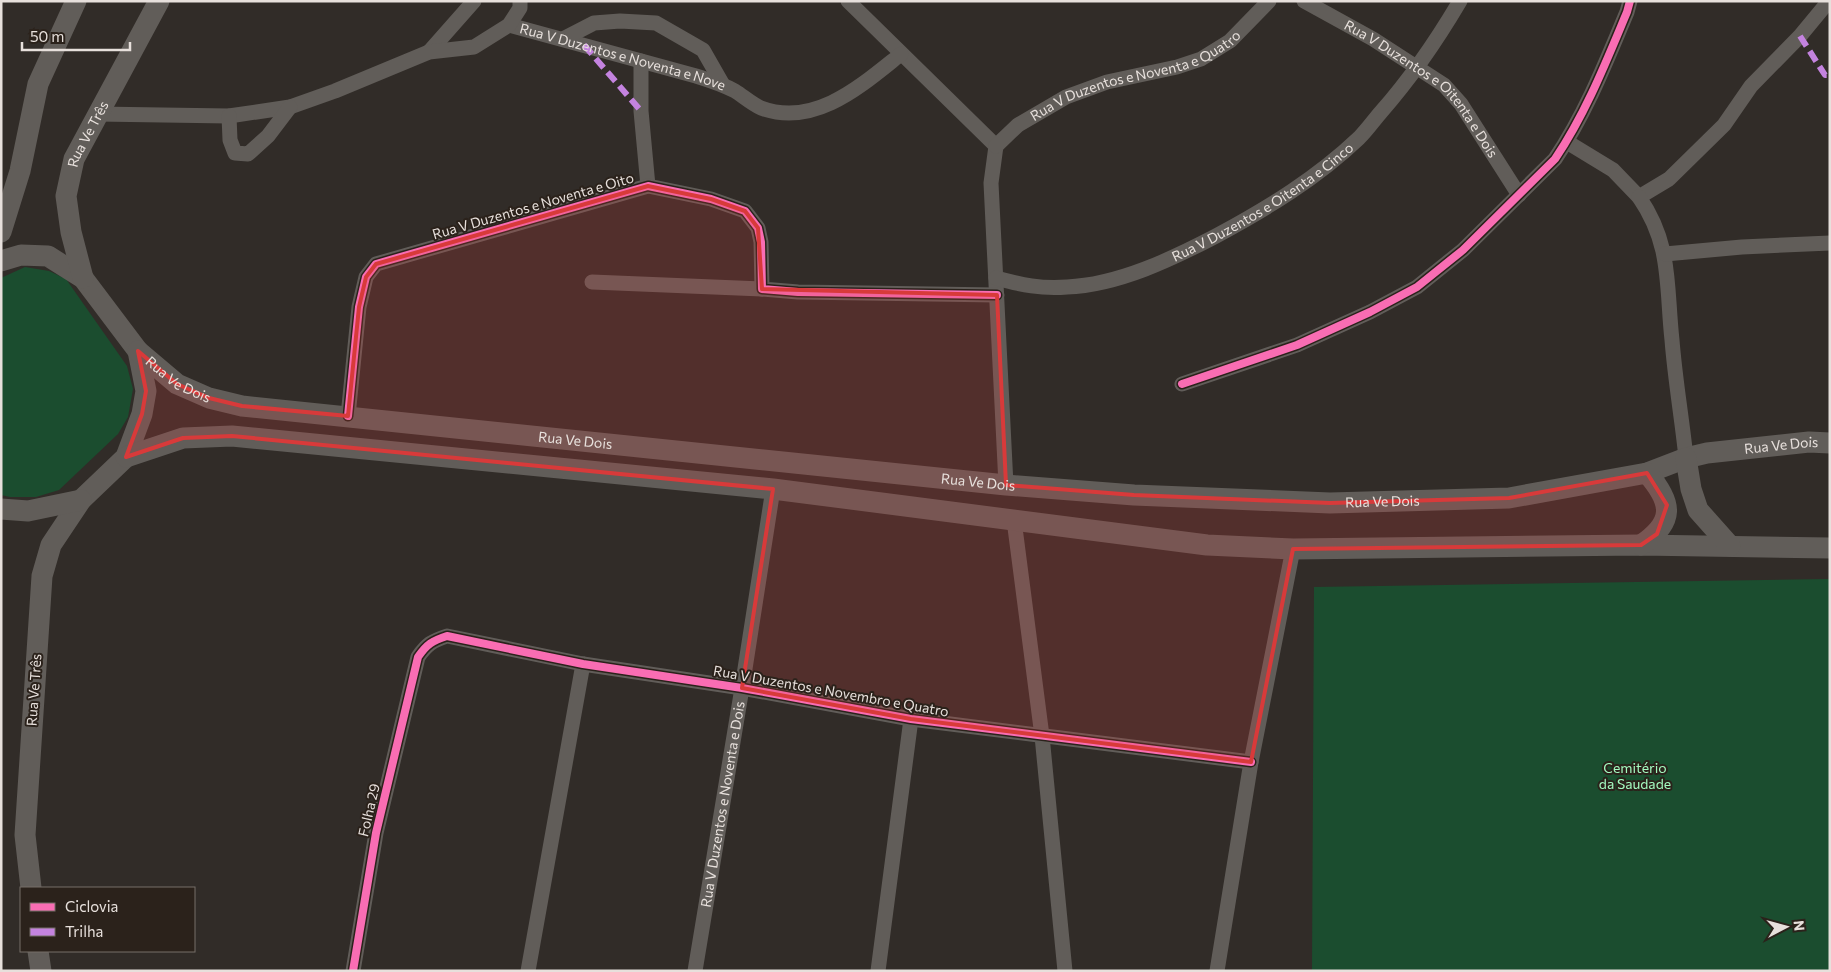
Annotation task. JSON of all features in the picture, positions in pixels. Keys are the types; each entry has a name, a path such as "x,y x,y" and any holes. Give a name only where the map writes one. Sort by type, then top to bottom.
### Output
{"main road":[{"path":"1,232 20,171 38,84 76,1"},
{"name":"Rua Ve Três","path":"83,278 71,232 66,196 74,159 159,1"},
{"path":"1,261 21,255 48,256 83,278 138,351 146,391 142,414 126,457"},
{"name":"Rua Ve Dois","path":"138,351 178,384 209,398 242,406 1006,485 1134,495 1330,502 1509,498 1647,473 1686,458 1716,452 1809,442 1830,442"},
{"path":"126,457 183,438 232,436 773,489 1207,545 1293,549 1641,545 1830,548"},
{"name":"Rua Ve Três","path":"31,887 25,834 42,576 51,545 80,500 126,457"},
{"path":"1686,458 1691,489 1698,510 1730,546"},
{"path":"1641,545 1656,534 1665,520 1667,504 1658,485 1647,473"},
{"path":"1,509 28,511 80,500"},
{"path":"38,952 41,971"}],"street":[{"path":"429,52 474,1"},
{"path":"509,24 520,8 520,1"},
{"path":"848,1 996,146 992,183 1006,485"},
{"name":"Rua V Duzentos e Noventa e Quatro","path":"996,146 1018,124 1066,97 1107,82 1201,60 1230,41 1269,1"},
{"name":"Rua V Duzentos e Oitenta e Dois","path":"1304,1 1372,39 1444,85 1462,104 1519,195"},
{"name":"Rua V Duzentos e Oitenta e Cinco","path":"996,278 1032,287 1069,287 1113,280 1176,257 1261,212 1306,182 1359,137 1391,101 1417,66 1443,30 1460,1"},
{"path":"1182,384 1297,345 1370,312 1418,287 1463,250 1555,159 1582,117 1630,1"},
{"path":"1639,196 1668,179 1724,125 1751,86 1800,36 1829,1"},
{"path":"563,38 594,23 620,21 656,23 703,50 723,85"},
{"name":"Rua V Duzentos e Noventa e Nove","path":"97,114 229,116 290,107 335,91 429,52 474,47 509,24 641,60 723,85 761,108 787,112 817,109 857,90 901,54"},
{"path":"641,60 641,111 648,186"},
{"path":"229,116 230,140 235,153 248,154 268,136 290,107"},
{"path":"1566,142 1613,170 1639,196 1650,213 1665,254 1672,340 1686,458"},
{"name":"Rua V Duzentos e Noventa e Oito","path":"348,416 359,307 366,277 376,264 648,186 711,199 745,211 758,228 761,242 762,289"},
{"path":"1665,254 1742,247 1830,243"},
{"path":"592,282 798,292 997,295"},
{"name":"Rua V Duzentos e Noventa e Dois","path":"695,971 773,489"},
{"path":"1014,520 1042,736 1065,971"},
{"path":"1217,971 1251,762 1293,549"},
{"name":"Rua V Duzentos e Novembro e Quatro","path":"418,657 425,646 447,636 583,664 742,688 911,719 1251,762"},
{"name":"Folha 29","path":"354,971 376,833 418,657"},
{"path":"528,971 583,664"},
{"path":"878,971 911,719"}],"highlighted area":[{"path":"648,186 711,199 745,211 758,228 762,289 997,295 1006,485 1134,495 1330,503 1509,498 1647,473 1667,505 1657,534 1641,545 1293,549 1251,762 911,719 742,688 773,489 232,436 183,438 126,457 142,414 146,391 138,351 177,384 209,398 242,406 348,416 359,307 366,277 376,264"}],"green space":[{"path":"25,267 49,271 66,279 127,366 133,389 128,417 118,434 59,490 36,497 10,497 1,495 1,278"},
{"name":"Cemitério da Saudade","path":"1830,579 1830,971 1312,971 1314,587"}],"marked path":[{"path":"1800,36 1825,75 1830,75"},
{"path":"584,45 641,111"}],"cycle path":[{"path":"1182,384 1297,345 1370,312 1417,287 1463,250 1555,159 1595,87 1630,1"},
{"path":"348,416 359,307 366,277 376,264 648,186 711,199 745,211 758,228 761,242 762,289 798,292 997,295"},
{"path":"353,971 376,833 418,657 430,644 447,636 583,664 742,688 911,719 1251,762"}]}
